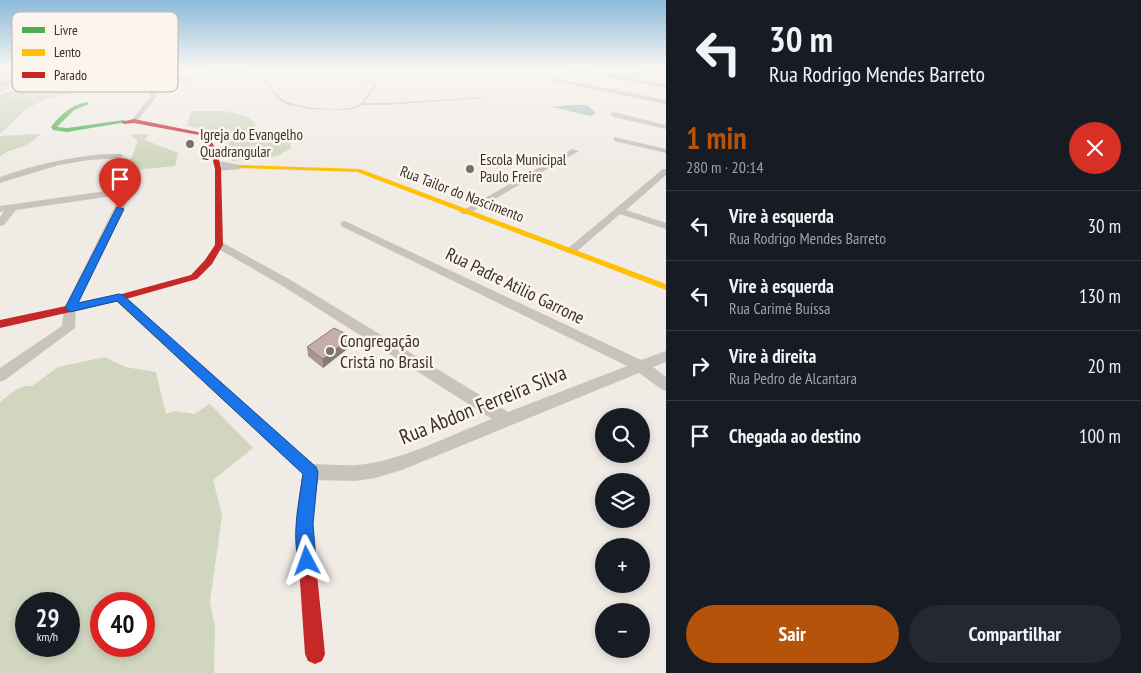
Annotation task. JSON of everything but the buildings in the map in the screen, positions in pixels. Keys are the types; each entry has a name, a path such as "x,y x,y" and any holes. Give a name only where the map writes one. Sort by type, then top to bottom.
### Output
{"street":[{"path":"134,121 152,99"},
{"path":"653,99 666,102"},
{"path":"0,324 119,298 194,277 208,264 219,246 217,166 214,151 208,140 201,134 134,121 66,130 55,129 54,127 75,104 87,103"},
{"path":"666,123 623,114 613,114 666,127"},
{"path":"617,139 666,152"},
{"path":"464,212 575,151"},
{"path":"0,180 58,162 102,156 120,156"},
{"name":"Rua Tailor do Nascimento","path":"217,166 358,170 464,212 666,287"},
{"path":"572,251 666,171"},
{"path":"654,182 666,185"},
{"path":"0,209 106,194 115,195 122,202 70,308 68,328 0,376"},
{"path":"0,223 13,207"},
{"path":"620,211 666,226"},
{"name":"Rua Padre Atilio Garrone","path":"345,224 642,367 666,385"},
{"path":"219,246 285,282 507,420"},
{"path":"119,298 311,472 304,524 315,654"},
{"name":"Rua Abdon Ferreira Silva","path":"311,472 356,473 375,470 402,462 666,356"}],"lane":[{"path":"281,99 292,106 344,109 357,107 365,99"},
{"path":"362,104 461,99"}],"green space":[{"path":"0,99 45,99 24,111 0,134"},
{"path":"191,111 225,111 249,117 257,126 255,134 279,131 286,135 286,140 290,141 291,148 278,156 232,161 227,144 222,139 210,132 186,125"},
{"path":"40,134 25,146 0,156 0,136"},
{"path":"149,134 145,140 178,153 175,166 114,172 110,170 111,163 118,160 131,159 138,141 130,135"},
{"path":"105,357 125,367 156,372 166,414 175,411 194,414 210,404 253,448 213,480 222,515 210,602 215,628 214,673 0,673 0,402 17,389 24,386 32,386 58,367"}],"water":[{"path":"587,105 596,113 590,116 552,107"}],"traffic: fast":[{"path":"87,103 76,106 68,112 54,127 55,129 67,130 124,122"}],"traffic: slow":[{"path":"240,167 358,170 666,287"},
{"path":"119,298 311,472 310,477"}],"traffic: jam":[{"path":"0,324 119,298 194,277 209,262 219,245 218,169 214,151 208,140 201,134 134,121 124,122"},
{"path":"310,477 304,524 315,654"}],"place":[{"name":"Igreja do Evangelho Quadrangular","path":"190,144"},
{"name":"Escola Municipal Paulo Freire","path":"470,169"},
{"name":"Congregação Cristã no Brasil","path":"330,351"}],"route":[{"path":"120,209 70,308 119,298 311,472 304,524 307,561"}]}
